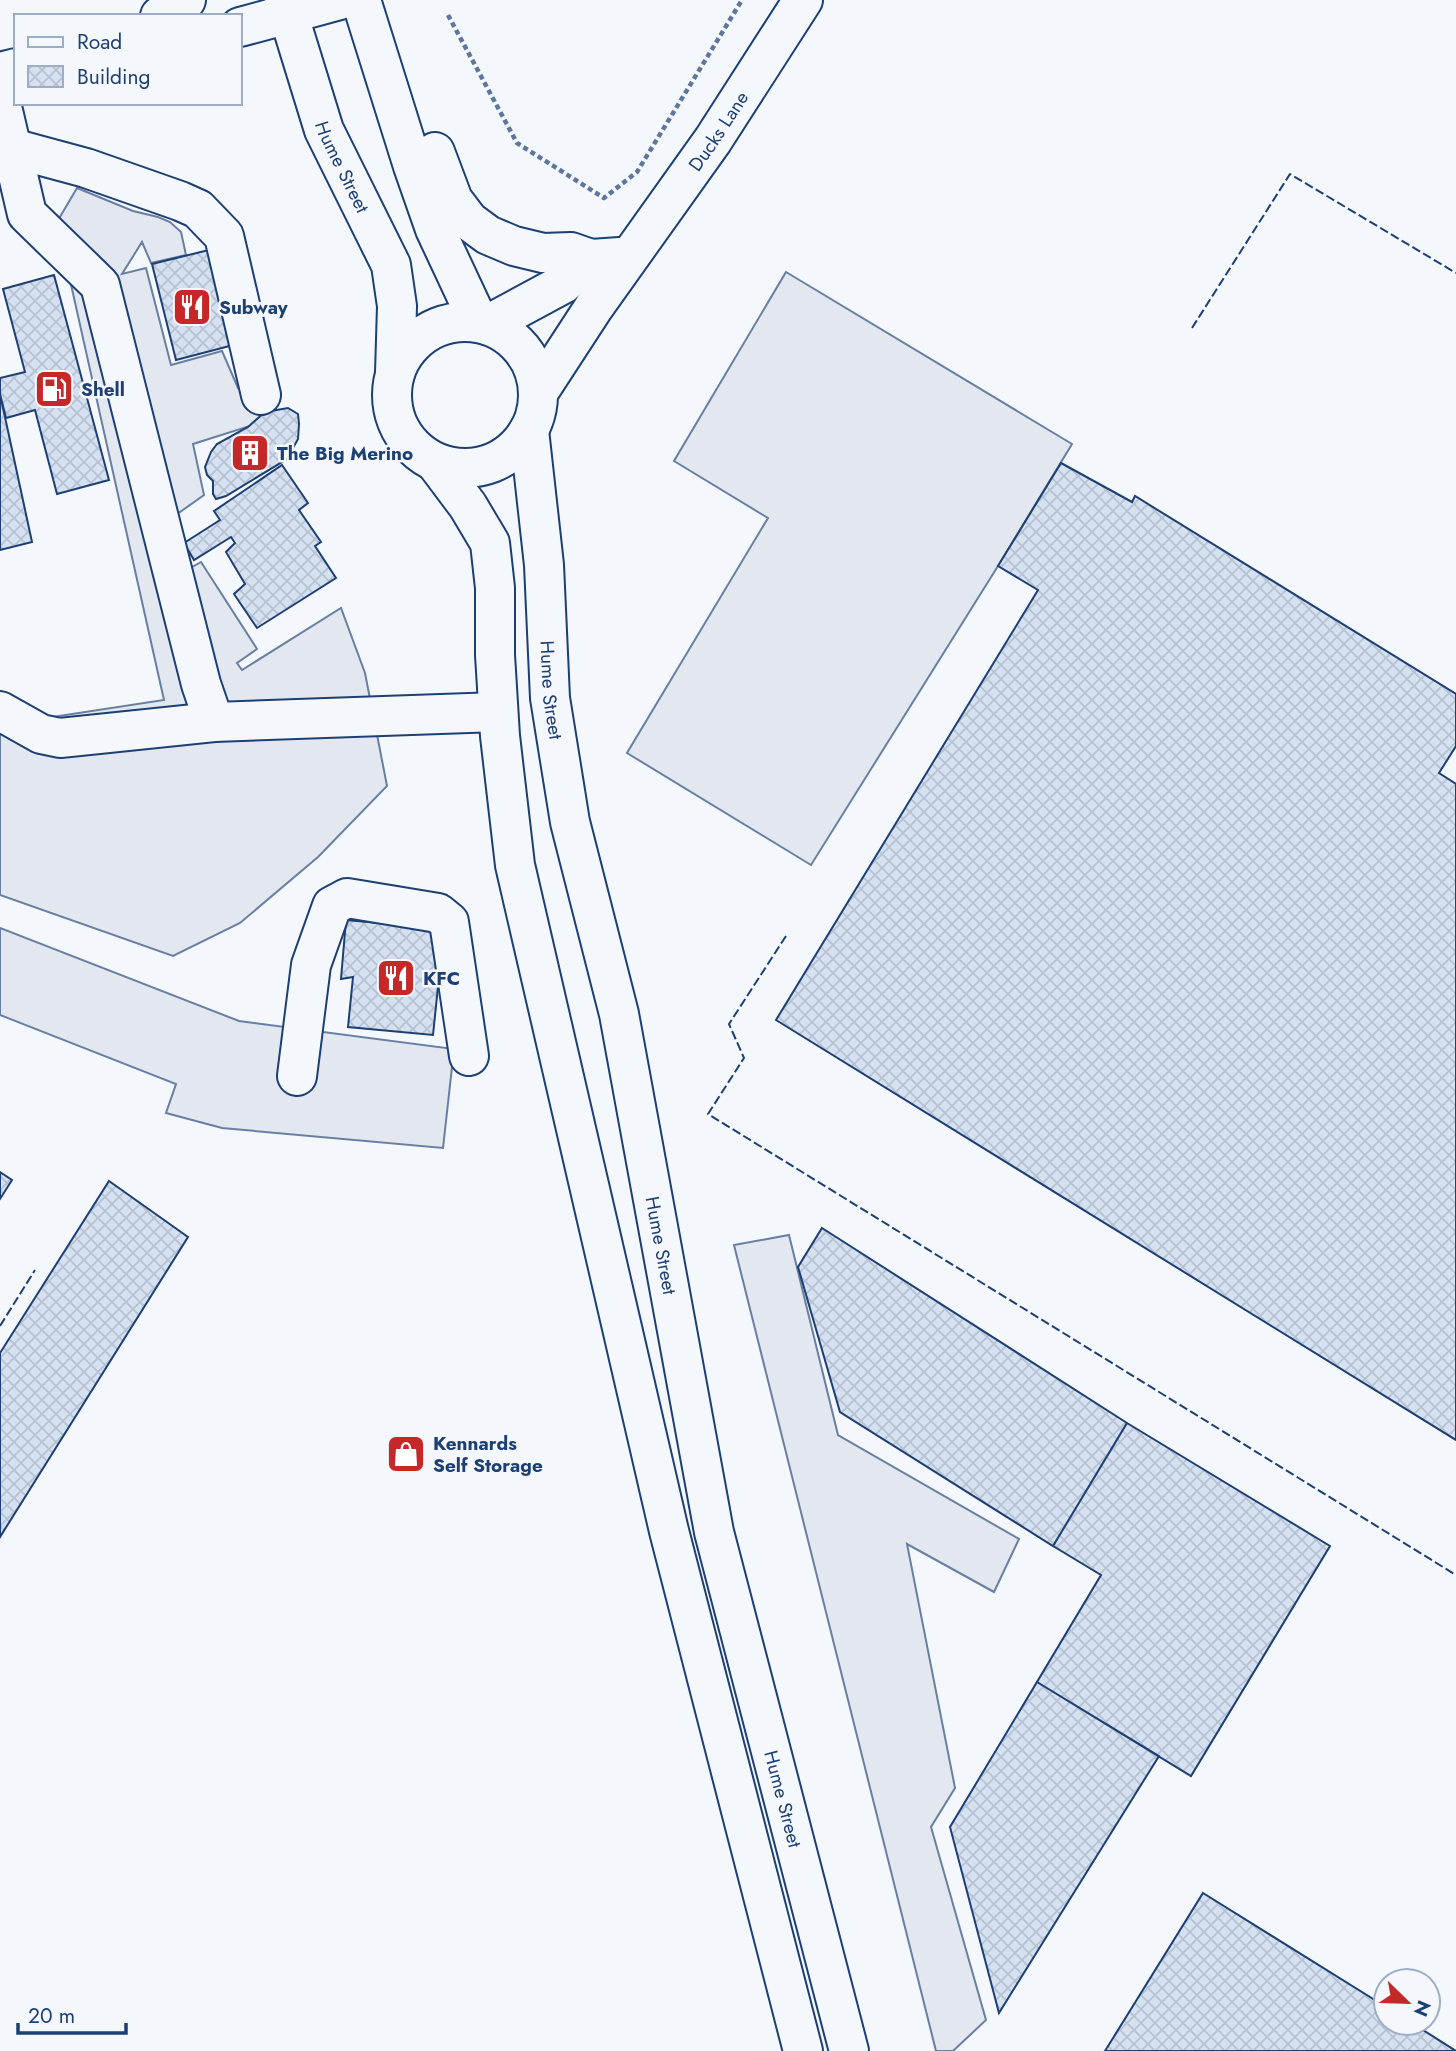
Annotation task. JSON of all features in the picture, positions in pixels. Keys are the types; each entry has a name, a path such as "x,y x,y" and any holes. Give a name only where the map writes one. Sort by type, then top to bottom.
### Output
{"main road":[{"path":"163,14 186,0"},
{"path":"242,26 286,7 340,0"},
{"path":"361,0 435,229 453,272 483,324"},
{"name":"Ducks Lane","path":"537,393 629,257 713,140 803,0"},
{"name":"Hume Street","path":"286,7 324,130 391,265 397,306 395,375"},
{"path":"0,98 12,148 14,218 100,285 201,684 214,722"},
{"path":"398,119 432,142 453,200 469,221 488,235 514,246 543,253 571,252 591,259 629,257"},
{"path":"12,148 86,168 180,201 198,209 211,220 223,236 261,395"},
{"path":"483,324 562,284 591,259"},
{"path":"448,324 483,324 507,335 523,351 533,371 537,393 534,418 516,447 498,460 478,467 456,468 435,462 413,447 398,426 392,401 395,375 402,357 414,342 430,331 448,324"},
{"name":"Hume Street","path":"529,430 544,565 550,698 570,822 619,1014 714,1532 849,2051"},
{"path":"435,462 468,506 490,544 495,588 495,656 499,712 515,865 670,1531 803,2051"},
{"path":"0,711 41,734 60,738 214,722 499,712"},
{"path":"297,1076 311,965 332,906 347,898 438,913 449,922 469,1056"}],"path":[{"path":"448,15 517,143 604,198 636,172 742,0"}],"shaded area":[{"path":"77,188 133,211 170,222 181,232 186,255 151,263 142,242 122,274 146,268 171,365 222,351 238,388 268,379 278,417 193,444 204,495 173,517 185,571 201,562 257,649 237,663 242,670 341,608 365,673 387,786 318,857 240,923 173,956 0,895 0,725 164,700 57,222"},
{"path":"786,272 1072,444 811,865 627,753 768,518 674,461"},
{"path":"0,928 239,1021 454,1049 443,1148 222,1128 166,1113 176,1084 0,1015"},
{"path":"789,1235 838,1435 1019,1539 994,1592 907,1544 955,1788 931,1827 986,2020 953,2051 936,2051 734,1245"}],"building":[{"path":"217,248 241,343 176,360 152,264"},
{"path":"54,275 109,480 57,494 35,410 6,418 0,394 0,378 25,372 3,289"},
{"path":"0,394 32,542 0,550"},
{"name":"The Big Merino","path":"288,408 298,414 299,424 298,439 287,459 226,496 216,499 213,494 213,481 207,475 205,467 217,444 248,427 265,412"},
{"path":"1061,463 1132,502 1135,496 1456,694 1456,746 1439,773 1456,784 1456,1440 776,1020 1038,590 998,566"},
{"path":"282,465 308,503 299,510 321,542 315,546 336,578 257,628 234,594 245,584 226,552 235,543 231,537 194,560 184,543 220,520 214,511"},
{"name":"KFC","path":"346,920 444,929 433,1035 348,1027 353,977 341,979"},
{"path":"0,1172 12,1180 0,1199"},
{"path":"109,1181 188,1237 0,1537 0,1353"},
{"path":"822,1228 1127,1423 1053,1546 840,1412 798,1267"},
{"path":"1127,1423 1330,1546 1191,1776 1037,1682 1101,1575 1053,1546"},
{"path":"1037,1682 1159,1756 999,2013 950,1827"},
{"path":"1203,1893 1372,1998 1372,2037 1434,2037 1456,2051 1105,2051"}],"fence":[{"path":"1192,328 1290,174 1456,273"},
{"path":"786,936 729,1024 744,1058 708,1114 1456,1575"},
{"path":"0,1326 35,1270"}],"place":[{"name":"Subway","path":"192,307"},
{"name":"Shell","path":"54,389"},
{"name":"The Big Merino","path":"250,453"},
{"name":"KFC","path":"396,978"},
{"name":"Kennards Self Storage","path":"406,1454"}]}
